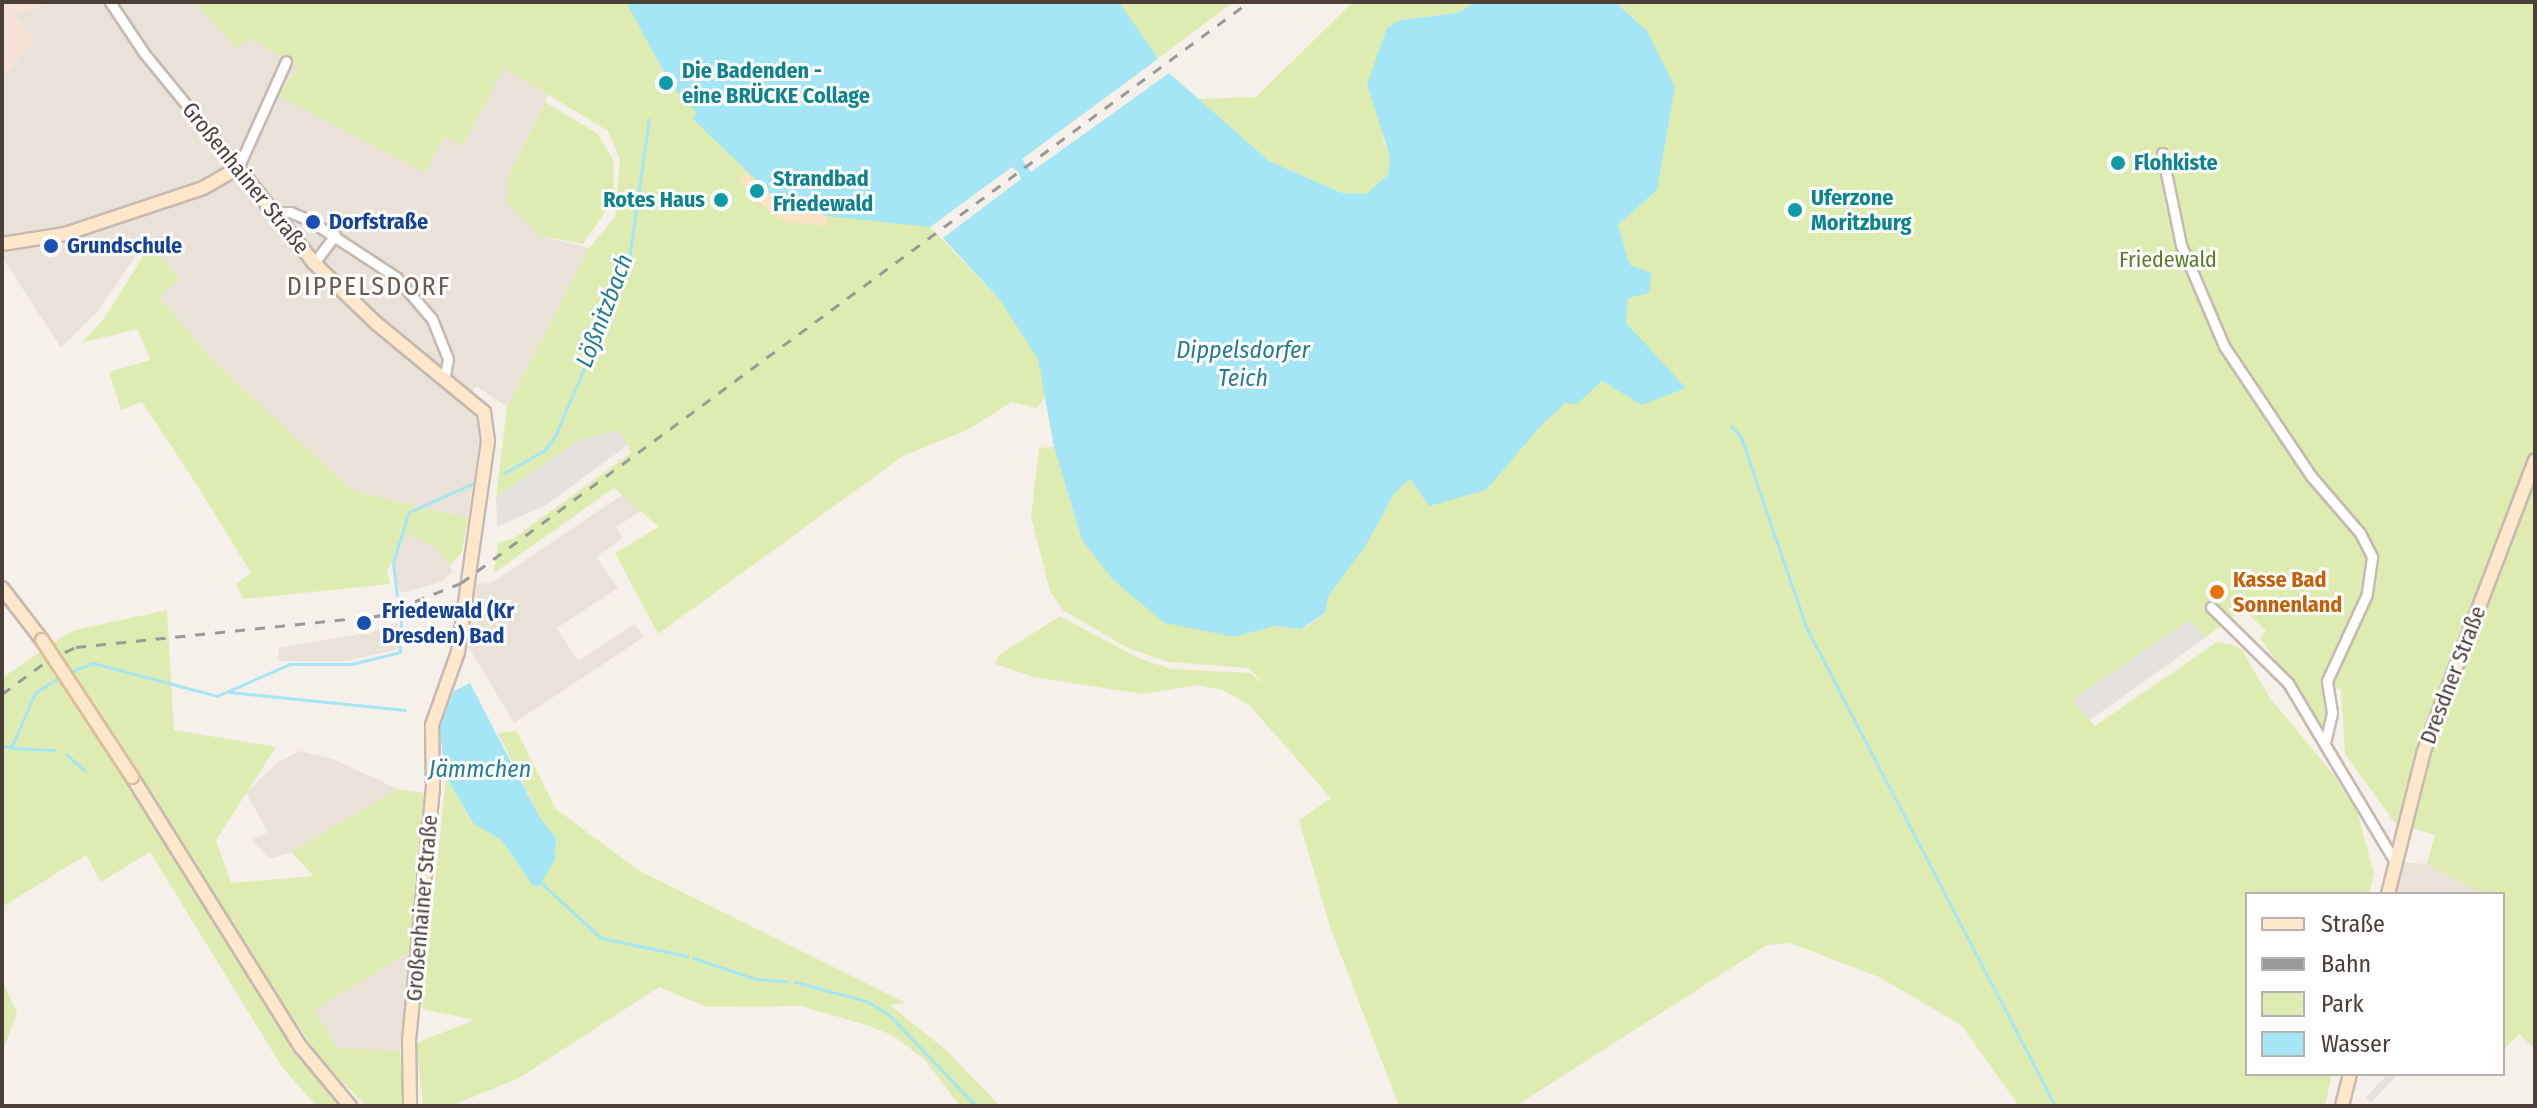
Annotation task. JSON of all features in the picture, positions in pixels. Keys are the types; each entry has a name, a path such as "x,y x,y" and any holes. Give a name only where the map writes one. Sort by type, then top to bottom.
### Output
{"street":[{"name":"Großenhainer Straße","path":"110,2 144,53 314,263 484,412 488,441 458,652 432,725 433,787 409,1039 410,1106"},
{"path":"2,244 65,234 203,188 238,168 286,61"},
{"path":"2162,153 2181,245 2224,346 2311,476 2360,533 2372,557 2367,594 2327,681 2332,713 2326,739"},
{"path":"274,213 290,212 335,235 378,262 424,306 448,359 444,380"},
{"path":"314,263 335,235"},
{"name":"Dresdner Straße","path":"2388,892 2424,751 2535,461"},
{"path":"2,588 42,640 132,777 301,1047 350,1106"},
{"path":"2211,607 2261,651 2326,739 2395,862"},
{"path":"2342,1106 2350,1076"}],"shaded area":[{"path":"2,2 57,2 14,15 36,40 6,73 2,69"},
{"path":"57,2 195,2 237,48 249,38 298,66 280,96 444,136 462,146 504,67 548,95 510,172 540,236 589,248 507,407 476,386 465,402 481,428 468,518 353,491 212,360 159,296 180,279 146,241 97,312 61,348 2,257 2,69 6,73 13,15"},
{"path":"618,430 628,445 546,505 497,527 496,497 580,440"},
{"path":"622,495 641,511 616,527 623,538 596,557 618,588 557,628 578,661 634,624 644,637 514,723 465,641 475,585 493,582"},
{"path":"408,534 437,548 453,571 441,582 401,593 392,563"},
{"path":"2189,620 2205,638 2090,720 2072,700"},
{"path":"397,622 399,649 346,661 279,661 278,648 377,631"},
{"path":"299,751 333,759 398,789 291,852 270,859 252,840 268,832 246,793 277,763"},
{"path":"2395,862 2427,864 2479,892 2388,892"},
{"path":"411,951 400,1051 337,1048 314,1010"},
{"path":"2386,1076 2396,1076 2371,1103 2366,1097"}],"green space":[{"path":"195,2 1234,2 930,227 999,299 1038,359 1047,394 1037,408 1012,402 967,430 903,456 658,634 615,553 659,527 614,488 494,573 498,543 514,538 631,453 626,442 580,440 496,497 507,407 589,248 615,217 620,160 608,131 504,68 462,146 444,136 425,173 279,96 298,66 249,38 237,49"},
{"path":"1353,2 1477,2 1457,13 1400,20 1383,139 1390,157 1388,175 1367,194 1342,193 1269,161 1198,99 1256,97"},
{"name":"Friedewald","path":"1615,2 2535,2 2535,1049 2519,1034 2505,1049 2505,892 2479,892 2427,864 2435,835 2395,823 2345,754 2341,688 2325,690 2328,712 2322,726 2260,638 2266,631 2243,609 2205,638 2189,620 2073,700 2095,726 2217,642 2231,644 2242,650 2270,698 2333,774 2357,812 2374,873 2369,892 2245,892 2245,1076 2332,1076 2325,1106 2019,1106 1961,1025 1879,977 1790,943 1767,945 1516,1106 1399,1106 1330,927 1299,820 1331,798 1249,705 1223,690 1197,685 1142,694 1034,677 995,664 999,655 1060,616 1138,658 1171,669 1250,673 1268,687 1248,668 1168,662 1128,648 1063,610 1050,591 1031,517 1039,448 1054,447 1082,540 1235,637 1274,626 1302,629 1325,614 1329,595 1365,547 1394,494 1411,478 1418,484 1570,374 1686,389 1626,324 1630,265 1618,225 1657,190 1647,31"},
{"path":"545,102 598,134 613,160 614,199 583,244 540,236 507,203 510,172"},
{"path":"150,245 180,279 159,296 212,360 353,491 468,518 462,552 450,566 437,548 408,534 387,571 390,584 243,599 236,584 251,573 195,482 142,402 121,410 109,372 150,360 138,329 81,343 103,320"},
{"path":"167,610 174,730 276,747 216,840 231,883 314,876 291,852 398,789 426,793 411,951 314,1010 337,1048 400,1051 403,1106 366,1106 322,1061 217,905 203,876 179,865 273,1016 344,1106 316,1106 282,1067 150,852 101,882 86,855 2,907 2,678 71,631"},
{"path":"517,731 556,809 638,870 906,1003 890,1005 947,1051 1000,1106 960,1106 924,1059 892,1035 866,1025 801,1006 707,1007 659,987 519,1078 451,1106 423,1106 416,1043 475,1020 422,1009 446,777 472,822 502,841 533,886 539,886 555,860 556,838 540,818 498,733"},
{"path":"2,980 17,1013 2,1053"}],"sand":[{"name":"Strandbad Friedewald","path":"745,173 780,203 827,216 827,226 788,222 771,214 737,179"}],"water":[{"name":"Dippelsdorfer Teich","path":"626,2 1119,2 1158,59 1022,159 1031,172 1169,73 1269,161 1342,193 1366,194 1388,175 1390,157 1367,84 1387,28 1400,20 1457,13 1477,2 1615,2 1647,31 1675,87 1657,190 1618,225 1630,265 1652,273 1649,293 1628,298 1626,323 1686,388 1642,405 1602,381 1577,404 1565,403 1539,428 1486,490 1429,506 1410,479 1394,494 1365,547 1329,595 1325,613 1301,629 1274,626 1235,637 1165,623 1113,580 1082,540 1054,447 1038,359 999,299 943,238 1021,179 1018,172 1012,167 930,227 827,216 780,203 692,118 697,113 671,85"},
{"name":"Jämmchen","path":"470,683 540,818 556,838 555,860 539,886 533,886 502,841 473,823 446,777 439,728 454,691"}],"waterway":[{"name":"Lößnitzbach","path":"504,473 545,450 555,436 628,266 649,119"},
{"path":"1731,426 1740,435 1806,627 2055,1106"},
{"name":"Lößnitzbach","path":"397,595 393,562 409,512 472,484"},
{"name":"Lößnitzbach","path":"68,673 93,663 217,696 290,664 352,664 400,652 401,620"},
{"name":"Lößnitzbach","path":"2,745 11,748 35,693 61,676"},
{"path":"230,692 405,710"},
{"path":"11,748 55,750"},
{"path":"66,754 85,771"},
{"path":"539,881 601,938 687,956"},
{"path":"693,958 756,979 787,981"},
{"path":"795,982 866,1001 889,1015 976,1106"}],"railway":[{"path":"2,694 47,661 76,647 378,616 461,583 1249,2"}],"place":[{"name":"Die Badenden - eine BRÜCKE Collage","path":"666,83"},
{"name":"Flohkiste","path":"2118,163"},
{"name":"Strandbad Friedewald","path":"757,191"},
{"name":"Rotes Haus","path":"721,200"},
{"name":"Uferzone Moritzburg","path":"1795,210"},
{"name":"Dorfstraße","path":"313,222"},
{"name":"Grundschule","path":"51,246"},
{"name":"Kasse Bad Sonnenland","path":"2217,592"},
{"name":"Friedewald (Kr Dresden) Bad","path":"364,623"}],"district":[{"name":"DIPPELSDORF","path":"369,287"}]}
